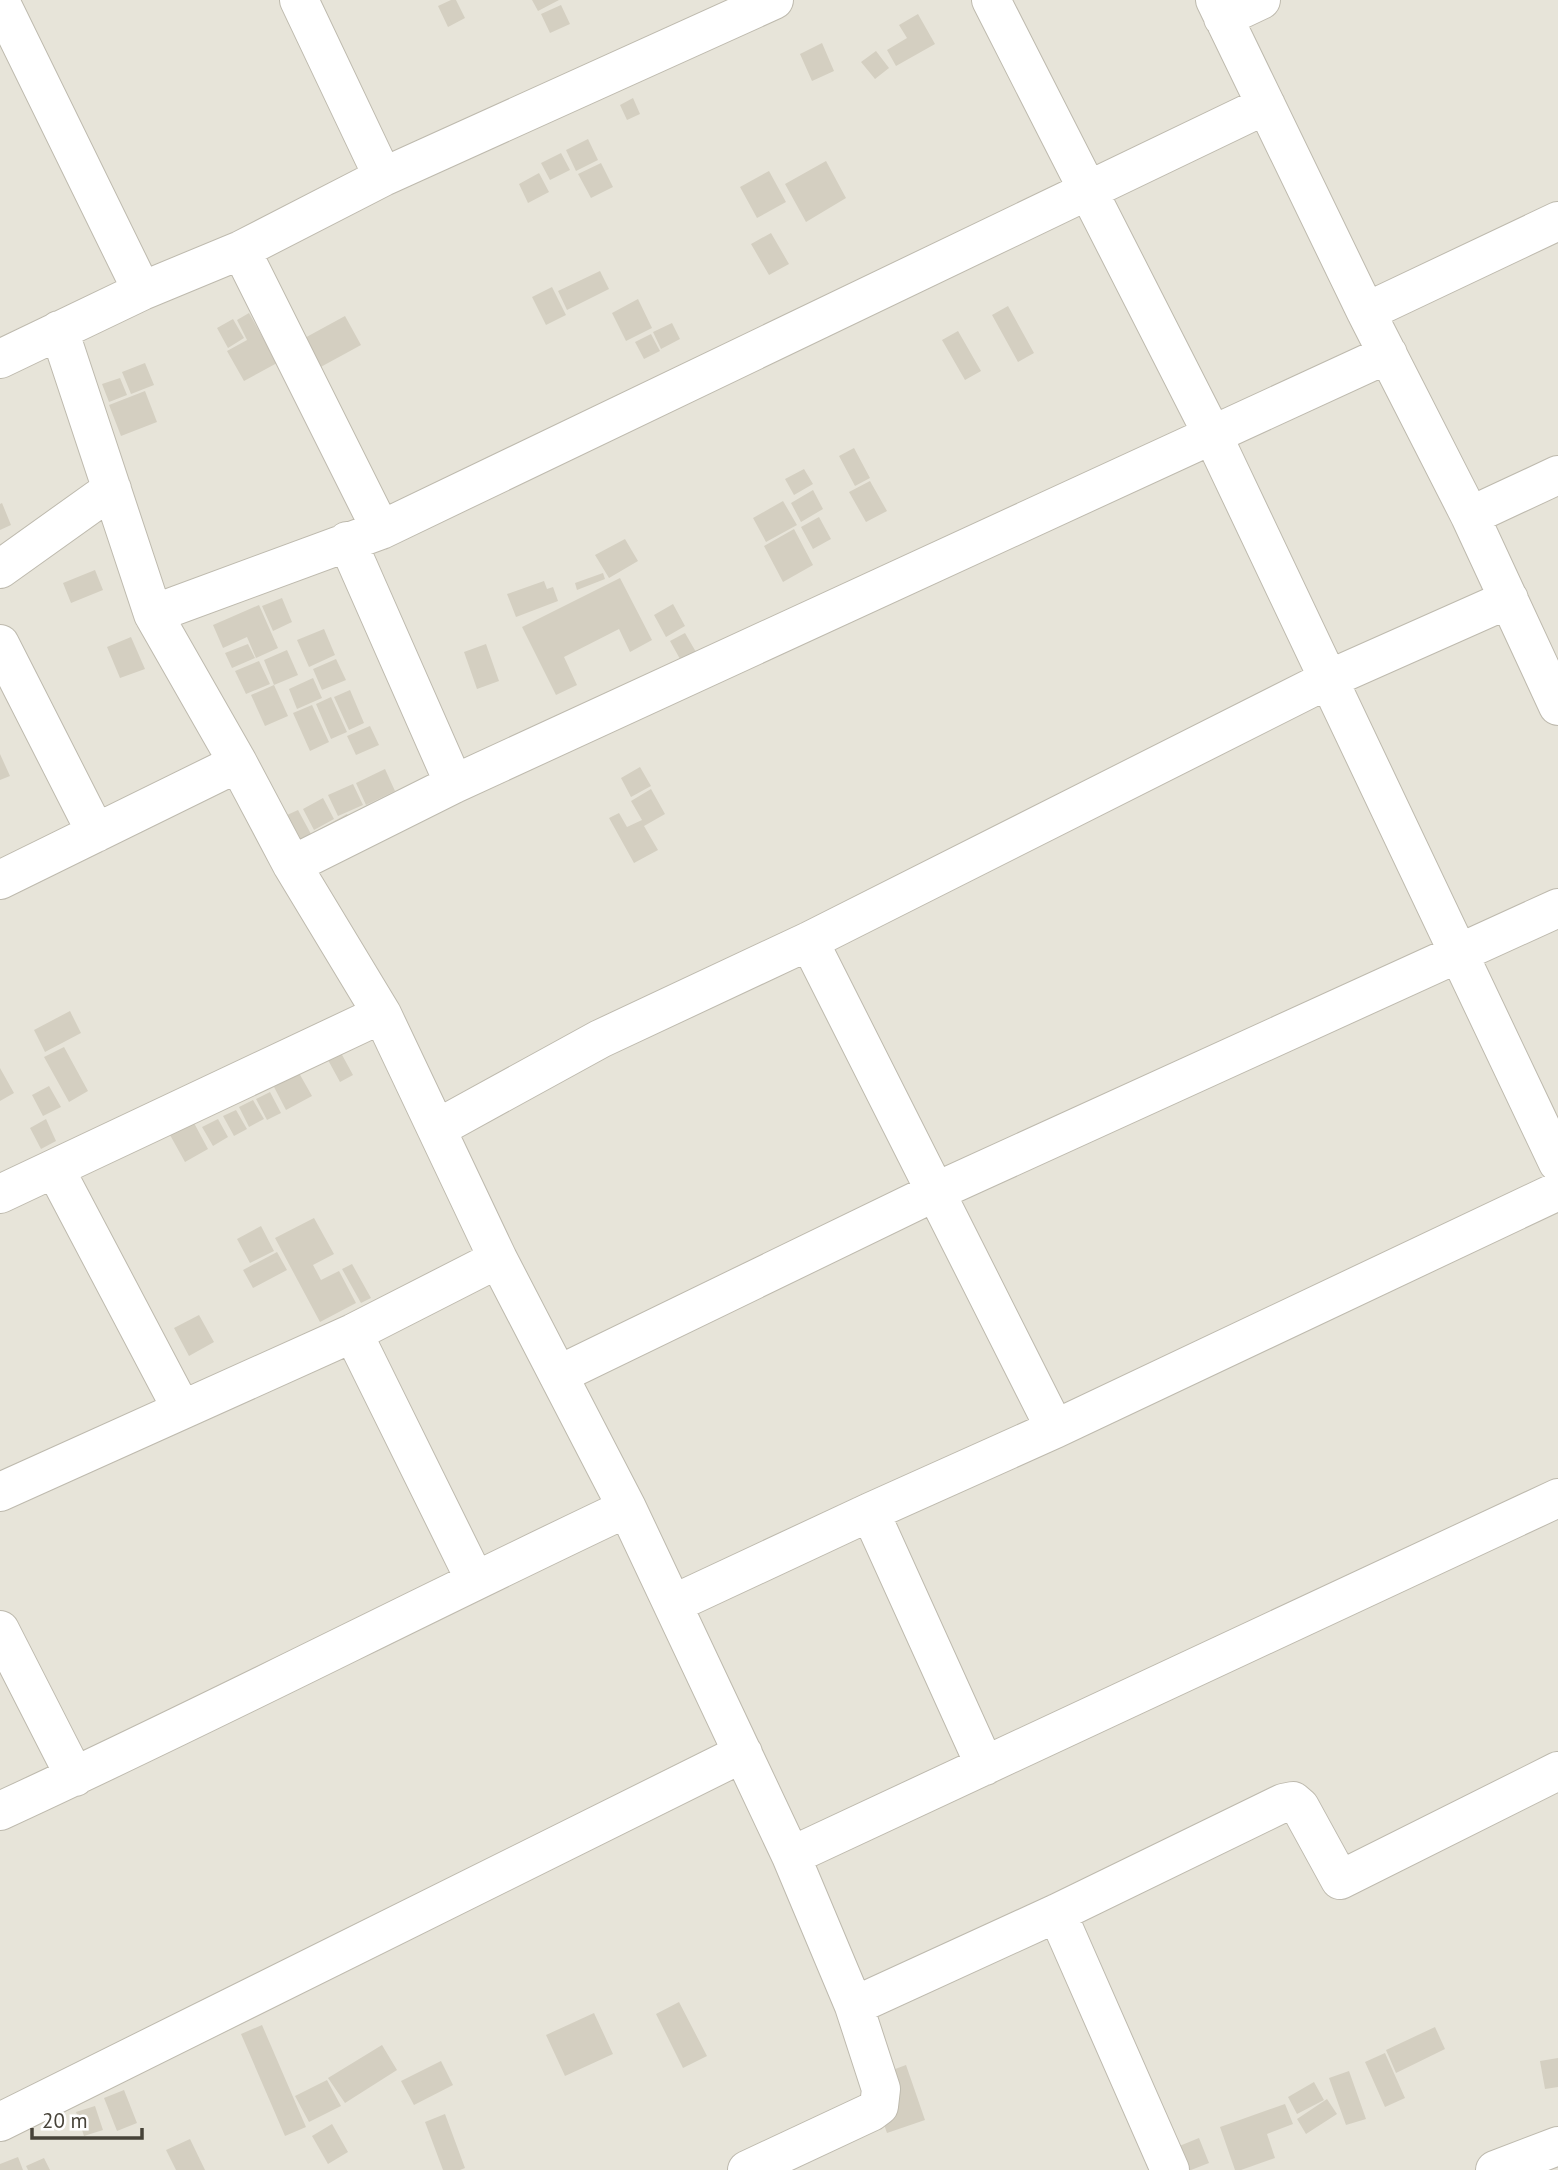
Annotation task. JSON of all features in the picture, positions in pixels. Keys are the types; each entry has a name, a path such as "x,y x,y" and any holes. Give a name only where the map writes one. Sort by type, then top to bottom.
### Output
{"street":[{"path":"299,0 383,177"},
{"path":"0,359 142,291 241,250 383,177 774,0"},
{"path":"991,0 1213,436 1558,1163"},
{"path":"1261,0 1219,9 1366,312 1470,516 1558,706"},
{"path":"0,1 142,291"},
{"path":"153,614 364,536 1266,105"},
{"path":"1366,312 1558,221"},
{"path":"241,250 364,536 454,784"},
{"path":"59,330 153,614 238,763 292,865 382,1014 498,1259 674,1604 790,1856 853,2007 881,2089 879,2106 747,2170"},
{"path":"292,865 454,784 1388,354"},
{"path":"1470,516 1558,475"},
{"path":"0,569 112,489"},
{"path":"438,1128 600,1039 809,941 1329,679 1509,599"},
{"path":"0,644 96,833"},
{"path":"0,880 238,763"},
{"path":"558,1375 935,1192 1558,908"},
{"path":"809,941 1055,1429"},
{"path":"0,1194 382,1014"},
{"path":"55,1168 182,1410"},
{"path":"674,1604 870,1511 1055,1429 1558,1192"},
{"path":"0,1492 353,1333 498,1259"},
{"path":"353,1333 475,1580"},
{"path":"790,1856 1558,1498"},
{"path":"0,1811 627,1508"},
{"path":"870,1511 985,1766"},
{"path":"0,1630 75,1777"},
{"path":"0,2122 743,1754"},
{"path":"853,2007 1057,1913 1283,1803 1293,1801 1300,1807 1340,1880 1558,1771"},
{"path":"1057,1913 1170,2170"},
{"path":"1495,2170 1558,2146"}],"shaded area":[{"path":"0,0 1558,0 1558,2170 0,2170"}],"building":[{"path":"456,0 465,18 448,27 438,6"},
{"path":"532,0 559,0 538,11"},
{"path":"561,5 570,24 550,33 541,14"},
{"path":"918,14 935,44 896,66 887,50 907,38 899,25"},
{"path":"822,43 834,71 812,81 800,54"},
{"path":"876,51 889,68 875,79 861,62"},
{"path":"633,98 640,114 627,120 620,105"},
{"path":"588,139 598,160 576,171 566,150"},
{"path":"561,153 570,170 550,180 541,163"},
{"path":"826,161 846,198 806,222 785,184"},
{"path":"601,163 613,187 591,198 578,174"},
{"path":"769,171 786,202 757,218 740,187"},
{"path":"539,173 549,192 528,203 519,184"},
{"path":"771,233 789,264 769,275 751,244"},
{"path":"600,271 609,289 567,310 558,291"},
{"path":"552,287 566,315 546,325 532,297"},
{"path":"638,299 652,328 626,341 612,313"},
{"path":"1008,306 1034,353 1018,362 992,315"},
{"path":"249,313 277,363 244,381 227,351 247,340 237,320"},
{"path":"345,316 361,345 317,369 301,340"},
{"path":"233,319 244,338 228,348 217,328"},
{"path":"672,323 680,339 661,349 653,332"},
{"path":"958,331 981,371 965,380 942,340"},
{"path":"651,334 660,351 644,359 635,342"},
{"path":"145,363 154,385 131,394 122,372"},
{"path":"120,378 127,395 109,402 102,384"},
{"path":"145,391 157,422 121,436 109,405"},
{"path":"854,448 870,478 855,486 839,456"},
{"path":"804,469 813,484 794,495 785,479"},
{"path":"870,481 887,511 866,522 849,492"},
{"path":"813,490 823,509 801,522 791,503"},
{"path":"783,501 797,525 766,542 753,518"},
{"path":"2,503 11,525 0,530 0,504"},
{"path":"819,517 831,539 813,549 801,527"},
{"path":"794,529 813,565 783,582 764,546"},
{"path":"625,539 638,561 609,578 595,555"},
{"path":"95,570 103,590 71,603 63,583"},
{"path":"603,573 605,579 577,590 575,583"},
{"path":"620,578 652,640 630,652 619,629 564,657 577,685 556,695 522,627"},
{"path":"544,581 547,589 553,587 558,601 516,617 507,594"},
{"path":"282,598 292,622 273,631 262,606"},
{"path":"673,604 685,626 666,637 654,615"},
{"path":"259,605 278,648 256,658 247,637 223,648 213,625"},
{"path":"324,629 335,655 309,667 297,640"},
{"path":"685,633 696,652 680,659 670,641"},
{"path":"131,637 145,669 120,678 107,647"},
{"path":"248,644 255,658 232,668 225,653"},
{"path":"486,644 499,681 477,689 464,652"},
{"path":"287,650 298,675 274,685 264,660"},
{"path":"336,659 346,680 322,690 313,669"},
{"path":"259,661 270,684 246,694 235,671"},
{"path":"313,678 322,698 297,709 289,689"},
{"path":"274,685 288,716 265,726 251,695"},
{"path":"350,690 364,723 349,730 334,697"},
{"path":"331,697 347,732 331,739 316,704"},
{"path":"312,705 329,742 310,751 293,713"},
{"path":"370,726 379,745 356,755 347,736"},
{"path":"0,754 10,776 0,780"},
{"path":"640,767 651,786 631,797 621,778"},
{"path":"385,769 395,791 366,805 356,783"},
{"path":"353,784 363,805 338,816 328,795"},
{"path":"651,789 665,814 644,826 658,850 634,863 609,818 619,813 627,827 642,820 631,801"},
{"path":"323,798 334,819 314,830 303,809"},
{"path":"298,810 311,834 347,814 353,827 304,852 285,816"},
{"path":"70,1011 81,1033 45,1052 34,1030"},
{"path":"64,1047 88,1091 69,1102 44,1057"},
{"path":"341,1053 353,1075 340,1082 328,1060"},
{"path":"0,1068 14,1093 0,1101"},
{"path":"299,1073 312,1096 286,1110 274,1087"},
{"path":"49,1086 61,1107 43,1116 32,1095"},
{"path":"270,1092 281,1113 267,1120 256,1099"},
{"path":"253,1100 264,1119 249,1127 239,1107"},
{"path":"236,1110 247,1129 234,1136 223,1116"},
{"path":"46,1119 56,1141 41,1149 30,1128"},
{"path":"218,1119 228,1137 213,1146 202,1127"},
{"path":"194,1123 208,1149 185,1162 170,1135"},
{"path":"314,1218 334,1254 313,1265 321,1280 339,1271 356,1303 320,1322 275,1238"},
{"path":"261,1226 274,1251 250,1263 237,1239"},
{"path":"277,1252 287,1270 253,1288 243,1270"},
{"path":"352,1264 371,1298 361,1303 342,1269"},
{"path":"199,1315 214,1342 189,1356 174,1328"},
{"path":"679,2002 707,2056 683,2068 656,2014"},
{"path":"594,2013 613,2054 565,2076 546,2035"},
{"path":"262,2025 306,2127 285,2136 241,2034"},
{"path":"1435,2027 1445,2049 1396,2073 1386,2050"},
{"path":"382,2045 397,2070 345,2103 328,2078"},
{"path":"1385,2053 1405,2098 1385,2107 1365,2062"},
{"path":"1558,2058 1558,2087 1545,2089 1540,2061"},
{"path":"441,2061 453,2085 414,2105 401,2081"},
{"path":"906,2065 925,2120 887,2133 868,2079"},
{"path":"1349,2071 1366,2119 1346,2125 1329,2078"},
{"path":"327,2080 341,2106 309,2122 295,2096"},
{"path":"1314,2082 1324,2100 1297,2114 1288,2097"},
{"path":"124,2090 137,2123 117,2131 104,2098"},
{"path":"1327,2099 1337,2114 1306,2134 1297,2119"},
{"path":"1285,2104 1293,2124 1267,2134 1275,2158 1235,2170 1220,2127"},
{"path":"95,2106 103,2130 84,2136 76,2112"},
{"path":"445,2114 465,2168 460,2170 443,2170 425,2122"},
{"path":"332,2124 348,2152 328,2164 312,2136"},
{"path":"1199,2138 1209,2163 1191,2170 1149,2170 1145,2160"},
{"path":"190,2139 205,2170 176,2170 166,2150"},
{"path":"18,2157 23,2170 0,2170 0,2164"},
{"path":"44,2158 50,2170 28,2170 26,2166"}]}
